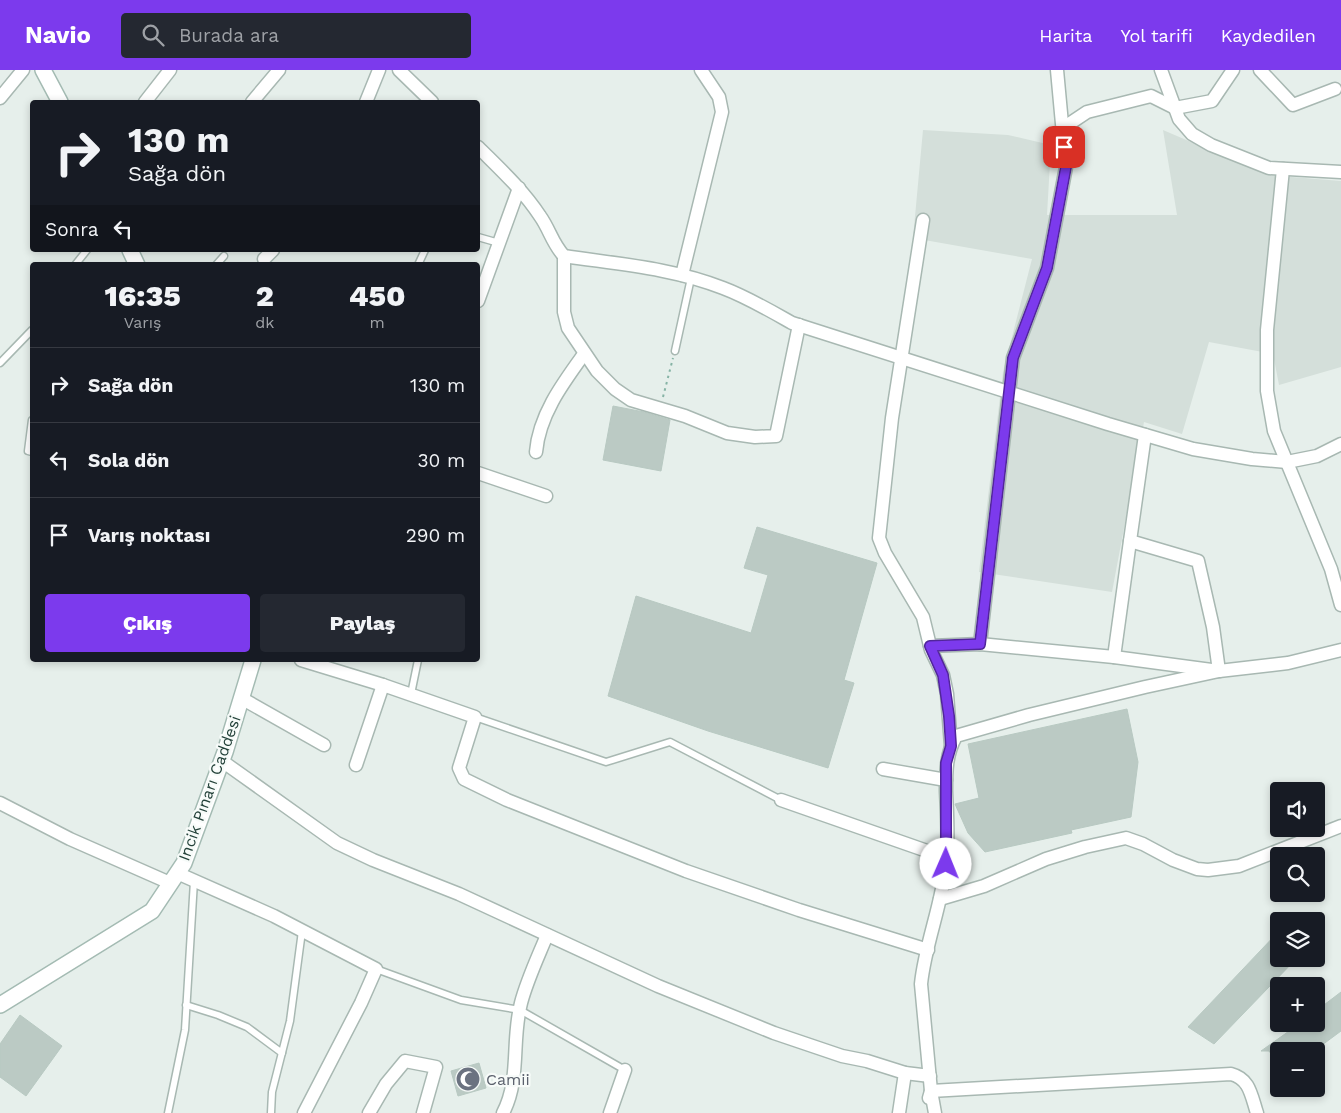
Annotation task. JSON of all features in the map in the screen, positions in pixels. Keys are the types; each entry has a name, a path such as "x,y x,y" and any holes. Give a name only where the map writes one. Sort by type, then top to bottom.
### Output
{"main road":[{"path":"43,70 59,100"},
{"name":"Incik Pınarı Caddesi","path":"0,1005 152,911 184,863 222,761 252,662"}],"street":[{"path":"0,98 23,70"},
{"path":"147,100 170,70"},
{"path":"254,100 279,70"},
{"path":"367,100 379,70"},
{"path":"399,70 430,100"},
{"path":"687,276 722,112 719,97 702,70"},
{"path":"980,644 1013,358 1047,268 1066,167 1057,70"},
{"path":"1161,70 1179,119 1192,134 1211,145 1269,168 1341,172"},
{"path":"1063,128 1087,112 1151,96 1175,108 1212,100 1233,70"},
{"path":"1260,70 1293,105 1335,89"},
{"path":"480,149 520,188 542,218 554,246 564,256 687,276 750,299 799,325 1146,435 1193,448 1252,460 1287,462 1317,456 1341,444"},
{"path":"1283,168 1267,330 1267,391 1274,430 1302,494 1308,514 1331,569 1341,605"},
{"path":"480,296 520,188"},
{"path":"923,220 901,358 879,538 885,553 922,617 930,646 943,675 947,694 951,746"},
{"path":"564,256 564,312 568,328 597,371 615,389 631,400 685,416 727,433 755,437 776,436 799,325"},
{"path":"536,452 538,436 551,405 584,354"},
{"path":"1114,656 1146,435"},
{"path":"480,474 546,496"},
{"path":"1130,541 1198,561 1213,628 1219,671"},
{"path":"930,646 980,644 1114,656 1219,671"},
{"path":"935,1113 931,1091 921,984 923,967 940,899 946,864 946,763 956,736 1029,714 1219,671 1288,663 1341,650"},
{"path":"308,662 384,685 475,717 459,768 464,779 507,800 686,871 799,910 928,950"},
{"path":"356,765 384,685"},
{"path":"242,698 324,745"},
{"path":"222,761 337,843 373,860 459,894 658,986 774,1033 842,1056 867,1061 905,1073 930,1076"},
{"path":"883,769 946,780"},
{"path":"781,800 927,851 946,864"},
{"path":"0,802 70,839 174,878 194,881 274,916 376,969 361,1003 304,1113"},
{"path":"940,899 984,886 1022,868 1070,852 1126,838 1143,844 1173,860 1197,869 1208,870 1239,866 1341,826"},
{"path":"503,1113 511,1097 515,1070 515,1038 520,1010 547,934"},
{"path":"369,1113 386,1084 405,1060 436,1067 423,1113"},
{"path":"610,1113 625,1070"},
{"path":"899,1113 905,1073"},
{"path":"931,1091 1230,1074 1240,1076 1248,1084 1257,1113"},
{"path":"926,1113 931,1091"}],"lane":[{"path":"480,238 499,243"},
{"path":"77,262 85,252"},
{"path":"219,262 224,256"},
{"path":"675,351 687,276"},
{"path":"0,363 30,332"},
{"path":"30,436 28,451 30,452"},
{"path":"411,694 418,662"},
{"path":"475,717 606,762 670,742 781,800"},
{"path":"168,1113 185,1030 194,881"},
{"path":"271,1113 272,1092 290,1021 302,931"},
{"path":"376,969 461,1000 520,1010 625,1070"},
{"path":"186,1005 247,1027 282,1053"}],"path":[{"path":"659,409 675,351"}],"shaded area":[{"path":"923,130 1008,135 1051,145 1047,215 1177,215 1163,130 1268,175 1341,181 1341,367 1279,385 1273,354 1209,342 1182,434 1144,422 1112,592 979,572 1003,372 1032,259 913,238"}],"building":[{"path":"613,406 644,412 670,420 661,471 603,460"},
{"path":"757,527 877,563 844,680 854,683 828,768 708,731 608,696 636,596 751,633 768,575 744,568"},
{"path":"1127,709 1138,762 1131,817 1071,830 1072,833 985,852 968,833 955,804 979,798 968,744"},
{"path":"1270,940 1270,967 1288,967 1279,977 1270,977 1270,986 1214,1044 1188,1027"},
{"path":"1341,992 1341,1031 1325,1043 1274,1042 1288,1032 1325,1032 1325,1004"},
{"path":"20,1015 62,1046 26,1096 0,1077 0,1044"},
{"path":"1270,1045 1270,1052 1261,1051"},
{"name":"Camii","path":"479,1063 486,1088 458,1096 451,1071"}],"place":[{"name":"Camii","path":"468,1079"}],"route":[{"path":"946,864 946,763 951,746 949,716 943,675 930,646 980,644 1013,358 1047,268 1066,167 1064,147"}]}
